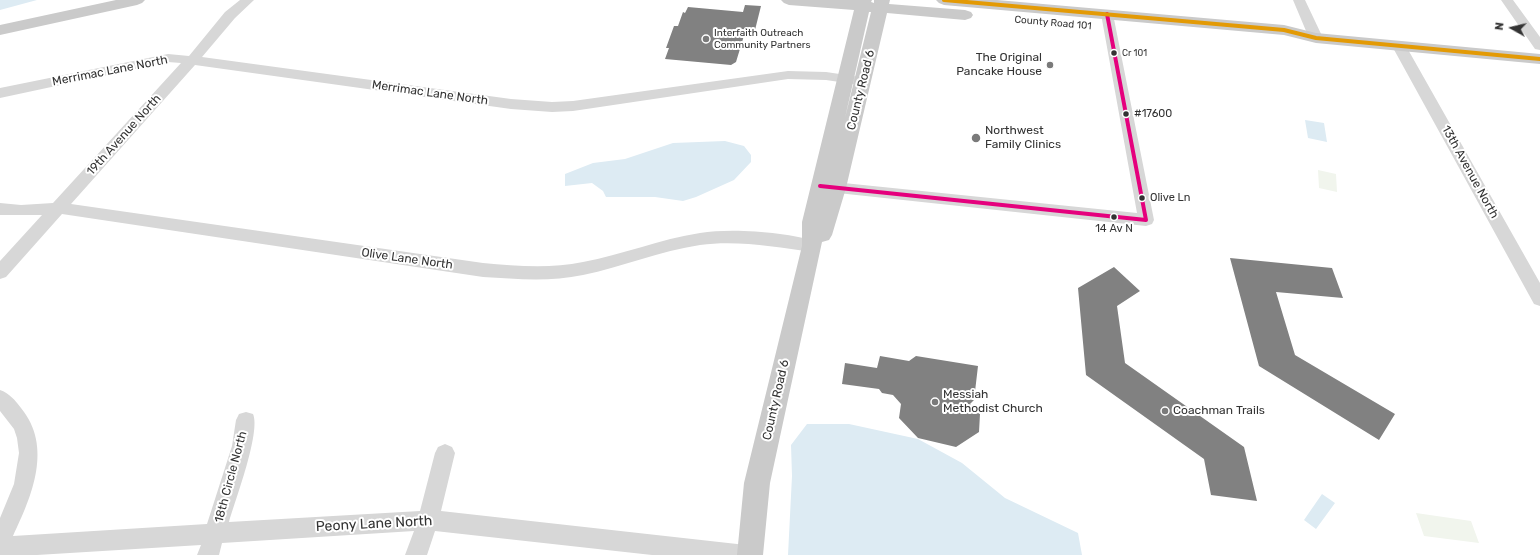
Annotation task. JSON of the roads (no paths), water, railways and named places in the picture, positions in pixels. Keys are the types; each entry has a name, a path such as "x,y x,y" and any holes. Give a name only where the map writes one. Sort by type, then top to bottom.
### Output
{"main road":[{"path":"0,21 95,0"},
{"path":"0,30 137,0"},
{"name":"County Road 101","path":"789,0 881,4 930,12 1284,30 1316,38 1540,59"},
{"name":"County Road 101","path":"944,0 1108,21"},
{"path":"811,2 826,8 839,17 855,39"},
{"name":"County Road 6","path":"750,555 759,476 812,246 822,234 845,79 863,3"},
{"name":"County Road 6","path":"828,187 863,81 881,4"},
{"path":"874,39 884,28 897,20 930,12"}],"street":[{"name":"19th Avenue North","path":"0,272 192,60 230,15 248,0"},
{"path":"1299,0 1316,38"},
{"path":"1507,0 1540,46"},
{"path":"828,187 1146,220 1108,21"},
{"name":"13th Avenue North","path":"1399,46 1540,299"},
{"name":"Merrimac Lane North","path":"0,93 168,58 192,60 511,104 545,107 580,106 788,75 826,76 863,81"},
{"name":"Olive Lane North","path":"0,209 11,211 37,211 58,208 475,269 514,273 548,273 581,269 701,239 755,240 812,246"},
{"path":"0,398 12,410 22,426 27,447 26,472 19,500 0,540"},
{"name":"18th Circle North","path":"208,555 242,446 246,420"},
{"path":"416,555 428,520 445,453"},
{"name":"Peony Lane North","path":"0,547 428,520 746,555"}],"place":[{"name":"Interfaith Outreach Community Partners","path":"706,39"},
{"name":"Cr 101","path":"1114,53"},
{"name":"The Original Pancake House","path":"1050,65"},
{"name":"#17600","path":"1126,114"},
{"name":"Northwest Family Clinics","path":"976,138"},
{"name":"Olive Ln","path":"1142,198"},
{"name":"14 Av N","path":"1114,217"},
{"name":"Messiah Methodist Church","path":"935,402"},
{"name":"Coachman Trails","path":"1165,411"}]}
